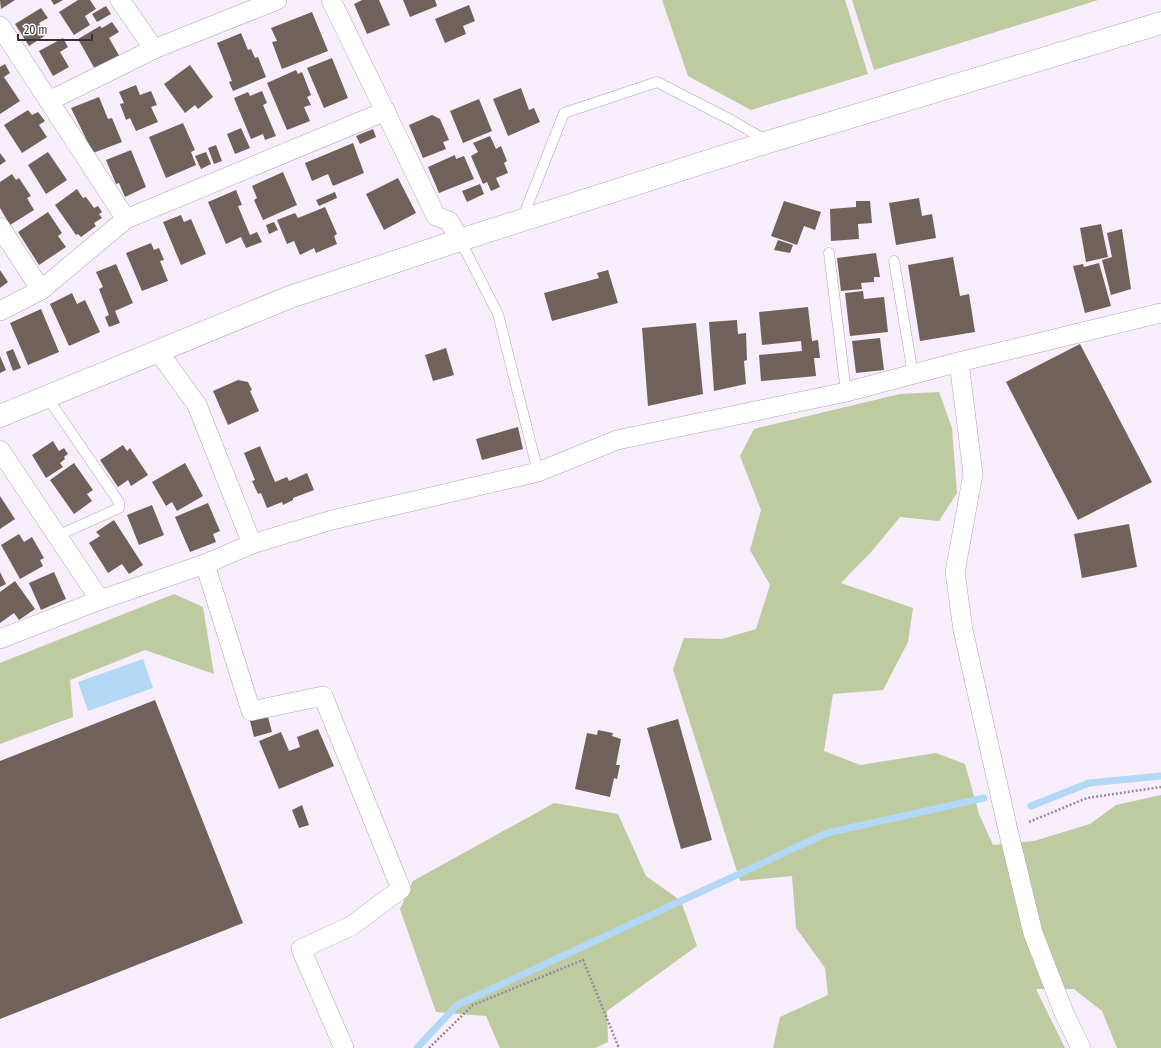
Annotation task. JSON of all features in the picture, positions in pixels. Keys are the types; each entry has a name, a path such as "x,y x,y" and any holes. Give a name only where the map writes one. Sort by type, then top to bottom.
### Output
{"street":[{"path":"120,0 154,49"},
{"path":"48,100 154,49 277,0"},
{"path":"331,0 436,216 449,221 460,240"},
{"path":"0,416 290,297 460,240 768,142 1161,23"},
{"path":"0,26 126,219"},
{"path":"0,311 41,290 126,219 386,111"},
{"path":"0,227 41,290"},
{"path":"0,639 100,600 205,564 252,544 332,520 538,472 617,440 846,392 959,362 1161,313"},
{"path":"158,351 197,405 252,544"},
{"path":"959,362 973,474 955,572 963,630 1008,830 1034,933 1064,1013 1081,1048"},
{"path":"0,450 100,600"},
{"path":"205,564 251,711 323,696 401,889 351,926 301,949 344,1048"}],"lane":[{"path":"521,221 564,113 657,82 733,121 768,142"},
{"path":"460,240 498,314 538,472"},
{"path":"830,253 846,392"},
{"path":"894,261 913,374"},
{"path":"47,397 119,502 119,508 57,536"}],"path":[{"path":"1008,830 1087,798 1161,786"},
{"path":"429,1048 473,1006 583,960 619,1048"}],"green space":[{"path":"662,0 845,0 868,74 751,110 688,76"},
{"path":"852,0 1098,0 874,70"},
{"path":"939,392 952,428 957,493 939,521 900,517 872,551 841,583 913,608 908,642 883,690 833,694 824,751 860,765 936,753 965,764 979,814 993,845 1034,841 1090,824 1116,805 1161,795 1161,1048 1117,1048 1102,1011 1074,989 1036,989 1065,1048 773,1048 780,1017 828,995 825,968 796,928 792,876 740,881 673,669 684,638 722,639 756,629 770,585 750,550 761,510 740,456 754,429 900,394"},
{"path":"174,594 203,607 214,674 145,650 70,680 73,717 0,744 0,663"},
{"path":"554,803 618,814 646,876 681,901 697,946 607,1011 608,1042 595,1048 500,1048 486,1016 436,1012 400,909 413,881"}],"water":[{"path":"143,659 153,688 88,711 78,682"}],"building":[{"path":"0,0 15,0 1,9"},
{"path":"51,0 63,0 54,5"},
{"path":"78,0 90,0 96,9 85,16 90,25 74,35 59,12"},
{"path":"362,0 379,0 390,25 367,34 354,4"},
{"path":"403,0 435,0 437,6 410,17"},
{"path":"469,5 475,21 463,26 466,34 445,43 435,19"},
{"path":"106,6 111,14 97,22 92,14"},
{"path":"41,8 48,18 39,23 46,35 29,46 15,24"},
{"path":"312,12 328,51 282,69 272,42 277,41 271,28"},
{"path":"112,22 119,32 109,38 120,57 96,71 78,39 100,26 102,28"},
{"path":"241,33 248,50 251,49 255,58 258,57 266,77 233,91 229,82 232,81 217,43"},
{"path":"63,38 68,47 60,52 69,67 53,76 39,51"},
{"path":"332,58 348,98 324,108 307,68"},
{"path":"5,64 10,73 4,77 20,101 0,114 0,67"},
{"path":"190,65 213,97 198,109 195,105 185,113 164,84"},
{"path":"296,70 298,74 302,72 311,95 307,97 311,105 304,107 310,121 287,130 267,83"},
{"path":"136,85 140,95 151,91 157,105 151,107 158,122 136,131 130,118 126,120 120,104 124,103 119,92"},
{"path":"521,88 529,110 534,108 540,122 508,136 493,99"},
{"path":"262,91 267,103 263,105 276,136 265,140 263,134 251,139 234,98 248,92 250,96"},
{"path":"99,97 108,119 112,118 122,142 93,153 71,108"},
{"path":"479,99 492,131 463,143 450,111"},
{"path":"28,110 32,115 38,112 45,121 39,125 47,137 22,153 4,125"},
{"path":"432,115 440,119 449,140 443,142 446,149 423,158 409,125"},
{"path":"183,123 195,150 191,152 196,165 166,178 149,137"},
{"path":"241,128 250,148 235,154 227,134"},
{"path":"373,129 376,137 360,144 356,136"},
{"path":"490,136 496,149 501,146 507,161 504,163 508,173 496,178 500,187 491,191 487,182 483,184 471,156 478,152 473,143"},
{"path":"353,143 364,173 333,186 328,174 312,181 305,163"},
{"path":"216,145 222,161 214,164 208,148"},
{"path":"131,150 146,187 125,197 119,183 116,184 106,160"},
{"path":"48,152 67,180 46,194 28,165"},
{"path":"206,152 211,164 201,169 195,156"},
{"path":"0,153 6,161 0,165"},
{"path":"455,155 456,159 464,156 474,179 439,193 428,167"},
{"path":"283,172 297,205 263,220 254,200 257,198 252,186"},
{"path":"12,174 16,180 19,178 31,196 27,198 34,210 10,225 0,208 0,182"},
{"path":"398,178 416,213 384,230 366,194"},
{"path":"480,184 484,194 467,202 462,191"},
{"path":"77,189 83,198 86,197 94,208 98,206 102,212 99,214 102,218 94,223 96,226 81,237 78,234 76,235 55,205"},
{"path":"236,190 242,205 238,206 250,235 257,232 262,242 246,248 241,237 226,244 208,202"},
{"path":"335,192 337,198 319,206 316,200"},
{"path":"919,198 922,216 932,214 936,238 896,245 889,203"},
{"path":"784,201 821,212 815,230 804,226 797,245 771,236"},
{"path":"856,201 870,201 872,223 858,224 859,239 831,241 830,209 856,207"},
{"path":"325,207 337,234 334,236 337,244 316,253 314,248 300,255 294,241 287,244 277,220 295,213 298,218"},
{"path":"48,212 62,233 58,236 66,247 39,265 18,232"},
{"path":"181,215 184,222 191,219 206,254 181,265 163,222"},
{"path":"274,222 278,230 269,234 266,225"},
{"path":"1101,224 1108,257 1086,262 1080,228"},
{"path":"1122,229 1131,289 1111,295 1102,260 1112,257 1107,233"},
{"path":"778,240 793,245 790,253 774,250"},
{"path":"151,243 154,250 159,248 164,260 160,261 168,281 142,291 126,253"},
{"path":"876,253 880,277 874,277 874,282 861,283 862,289 841,291 837,258"},
{"path":"953,257 960,296 969,294 975,332 920,341 908,265"},
{"path":"1099,263 1111,306 1085,313 1073,266 1083,264 1084,267"},
{"path":"116,264 133,303 115,311 120,323 109,327 105,317 109,315 99,289 103,287 96,272"},
{"path":"0,270 8,282 0,288"},
{"path":"608,270 618,303 552,321 544,293 599,278 597,273"},
{"path":"863,291 864,299 884,297 888,332 850,336 845,293"},
{"path":"72,293 77,304 85,300 100,332 69,346 50,304"},
{"path":"808,307 812,341 818,340 820,358 814,358 816,376 761,381 759,355 802,351 801,341 762,345 759,312"},
{"path":"41,309 59,352 28,365 10,323"},
{"path":"737,320 738,334 746,333 747,360 744,361 746,384 714,391 709,322"},
{"path":"696,323 703,394 648,406 642,328"},
{"path":"880,338 884,370 856,373 852,341"},
{"path":"1080,344 1152,482 1078,520 1006,382"},
{"path":"446,348 454,375 433,381 425,355"},
{"path":"13,349 21,368 13,371 6,352"},
{"path":"0,356 6,370 0,373"},
{"path":"238,380 248,382 252,390 250,391 259,411 228,425 213,391"},
{"path":"518,427 523,449 482,460 476,439"},
{"path":"53,441 59,451 64,448 68,454 60,463 63,467 46,478 32,455"},
{"path":"123,445 127,451 130,448 148,475 131,486 128,480 118,487 100,460"},
{"path":"260,446 275,482 287,477 289,481 307,473 314,490 293,498 293,500 283,505 282,502 267,508 261,493 258,494 252,481 255,480 244,453"},
{"path":"74,463 93,490 87,494 92,501 74,514 50,480"},
{"path":"185,463 203,496 177,511 172,502 166,506 152,482"},
{"path":"0,496 15,519 0,529"},
{"path":"208,503 220,531 213,534 216,542 190,552 175,517"},
{"path":"152,505 164,535 139,545 127,515"},
{"path":"114,520 143,565 129,574 122,564 108,573 89,543 100,536 96,532"},
{"path":"1129,524 1137,567 1082,578 1074,534"},
{"path":"19,534 24,542 32,537 44,558 40,560 43,566 20,579 1,545"},
{"path":"0,572 6,584 0,587"},
{"path":"54,572 66,599 41,610 29,583"},
{"path":"15,581 35,609 19,620 14,613 0,623 0,592"},
{"path":"155,700 243,923 0,1019 0,761"},
{"path":"268,717 272,732 254,737 250,721"},
{"path":"678,719 712,840 681,849 647,728"},
{"path":"318,729 334,766 279,789 259,741 281,732 289,751 300,747 297,737"},
{"path":"598,730 613,733 612,736 621,739 616,765 620,765 617,779 614,778 610,797 575,789 587,733 597,735"},
{"path":"302,805 309,825 299,828 292,810"}],"waterway":[{"path":"1031,806 1089,783 1161,776"},
{"path":"417,1048 457,1005 827,833 984,798"}]}
